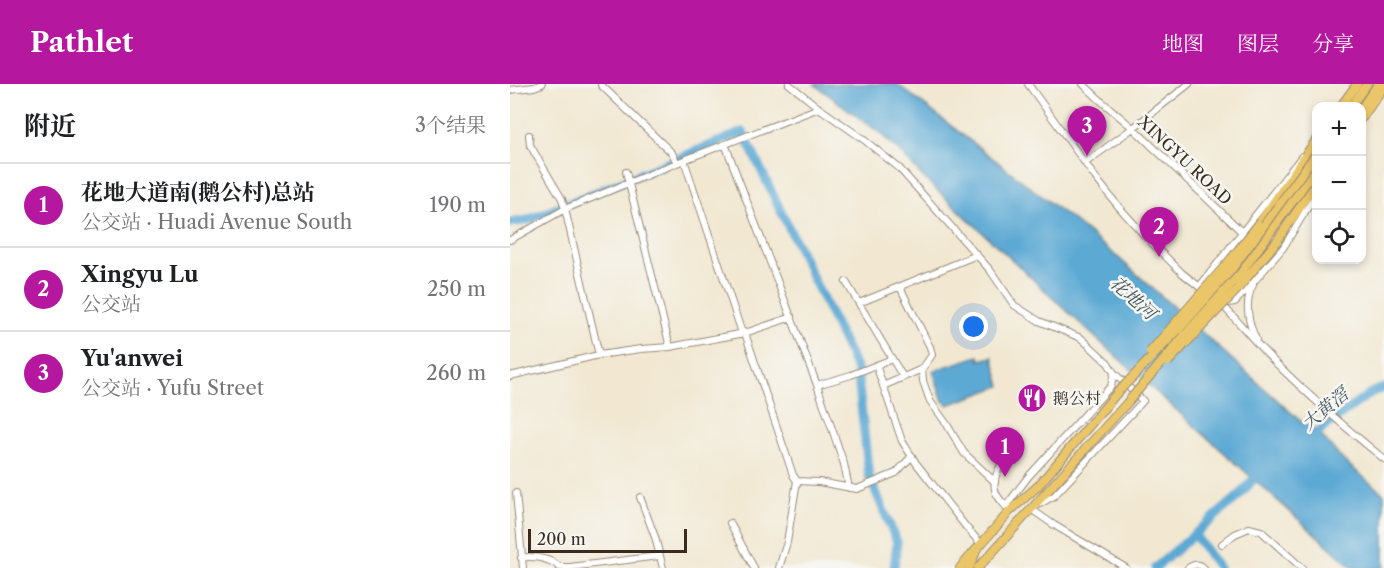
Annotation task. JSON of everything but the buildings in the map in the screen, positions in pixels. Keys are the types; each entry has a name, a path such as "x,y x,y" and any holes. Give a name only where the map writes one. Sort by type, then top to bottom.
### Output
{"main road":[{"path":"1344,102 1357,84"},
{"path":"1354,102 1367,84"},
{"path":"1365,102 1378,84"},
{"path":"1366,112 1384,86"},
{"path":"978,568 1031,509 1041,489 1161,338 1232,258 1312,147"},
{"path":"1127,404 1242,256 1316,156"},
{"path":"1117,393 1240,274 1312,177"},
{"path":"960,568 1008,509 1041,489 1225,302 1276,241 1312,190"},
{"path":"980,545 978,555 988,557"},
{"path":"969,568 980,545"},
{"path":"984,568 988,557"}],"street":[{"path":"510,90 542,84"},
{"path":"789,84 899,168 990,270 1014,305 1039,321 1082,338 1143,401 1054,496 1031,509 1126,568"},
{"path":"1028,84 1114,202 1132,223 1182,273 1219,302 1263,350 1320,405 1384,459"},
{"name":"XINGYU ROAD","path":"1083,84 1133,128 1242,232"},
{"path":"1085,163 1189,84"},
{"path":"601,85 672,153 677,163"},
{"path":"510,240 565,209 741,137 819,108"},
{"path":"529,135 530,145 562,199 599,355"},
{"path":"725,144 817,385 844,464 849,488"},
{"path":"1199,287 1297,161 1312,145"},
{"path":"684,160 793,475 797,480 857,489 896,473 912,456"},
{"path":"626,172 670,347"},
{"path":"1219,302 1234,302 1257,278 1283,248 1312,202"},
{"path":"859,303 977,255"},
{"path":"1257,278 1250,291 1248,308 1253,333 1263,350"},
{"path":"846,282 903,377"},
{"path":"883,386 922,369 932,355 930,346 900,286"},
{"path":"510,376 599,355 670,347 745,333 792,317"},
{"path":"817,385 892,359"},
{"path":"876,365 902,441 980,545"},
{"path":"922,369 923,381 930,401 964,453 995,482"},
{"path":"1019,443 1003,461 995,482 996,493 1008,509 1028,477 1110,386 1114,373"},
{"path":"779,568 787,542 797,480"},
{"path":"516,493 523,568"},
{"path":"640,497 655,537 663,568"},
{"path":"730,523 754,568"},
{"path":"1222,544 1235,534 1249,528 1261,531 1302,568"},
{"path":"521,558 554,561 559,567 570,567 659,556"},
{"path":"1188,568 1194,564 1204,568"}],"water":[{"name":"花地河","path":"814,84 897,84 1120,259 1303,423 1318,432 1344,461 1384,494 1384,568 1353,568 1097,339 925,179 881,134"},
{"path":"979,356 980,360 993,357 1001,386 948,405 943,401 933,371"}],"waterway":[{"path":"510,223 528,220 743,132 857,370 869,476 897,542 894,568"},
{"name":"大黄滘","path":"1311,441 1318,432 1372,392 1384,388"},
{"path":"1155,568 1240,495 1261,470"},
{"path":"1194,534 1219,568"}],"place":[{"name":"Yu'anwei","path":"1087,156"},
{"name":"Xingyu Lu","path":"1159,257"},
{"name":"鹅公村","path":"1032,398"},
{"name":"花地大道南(鹅公村)总站","path":"1005,477"}]}
